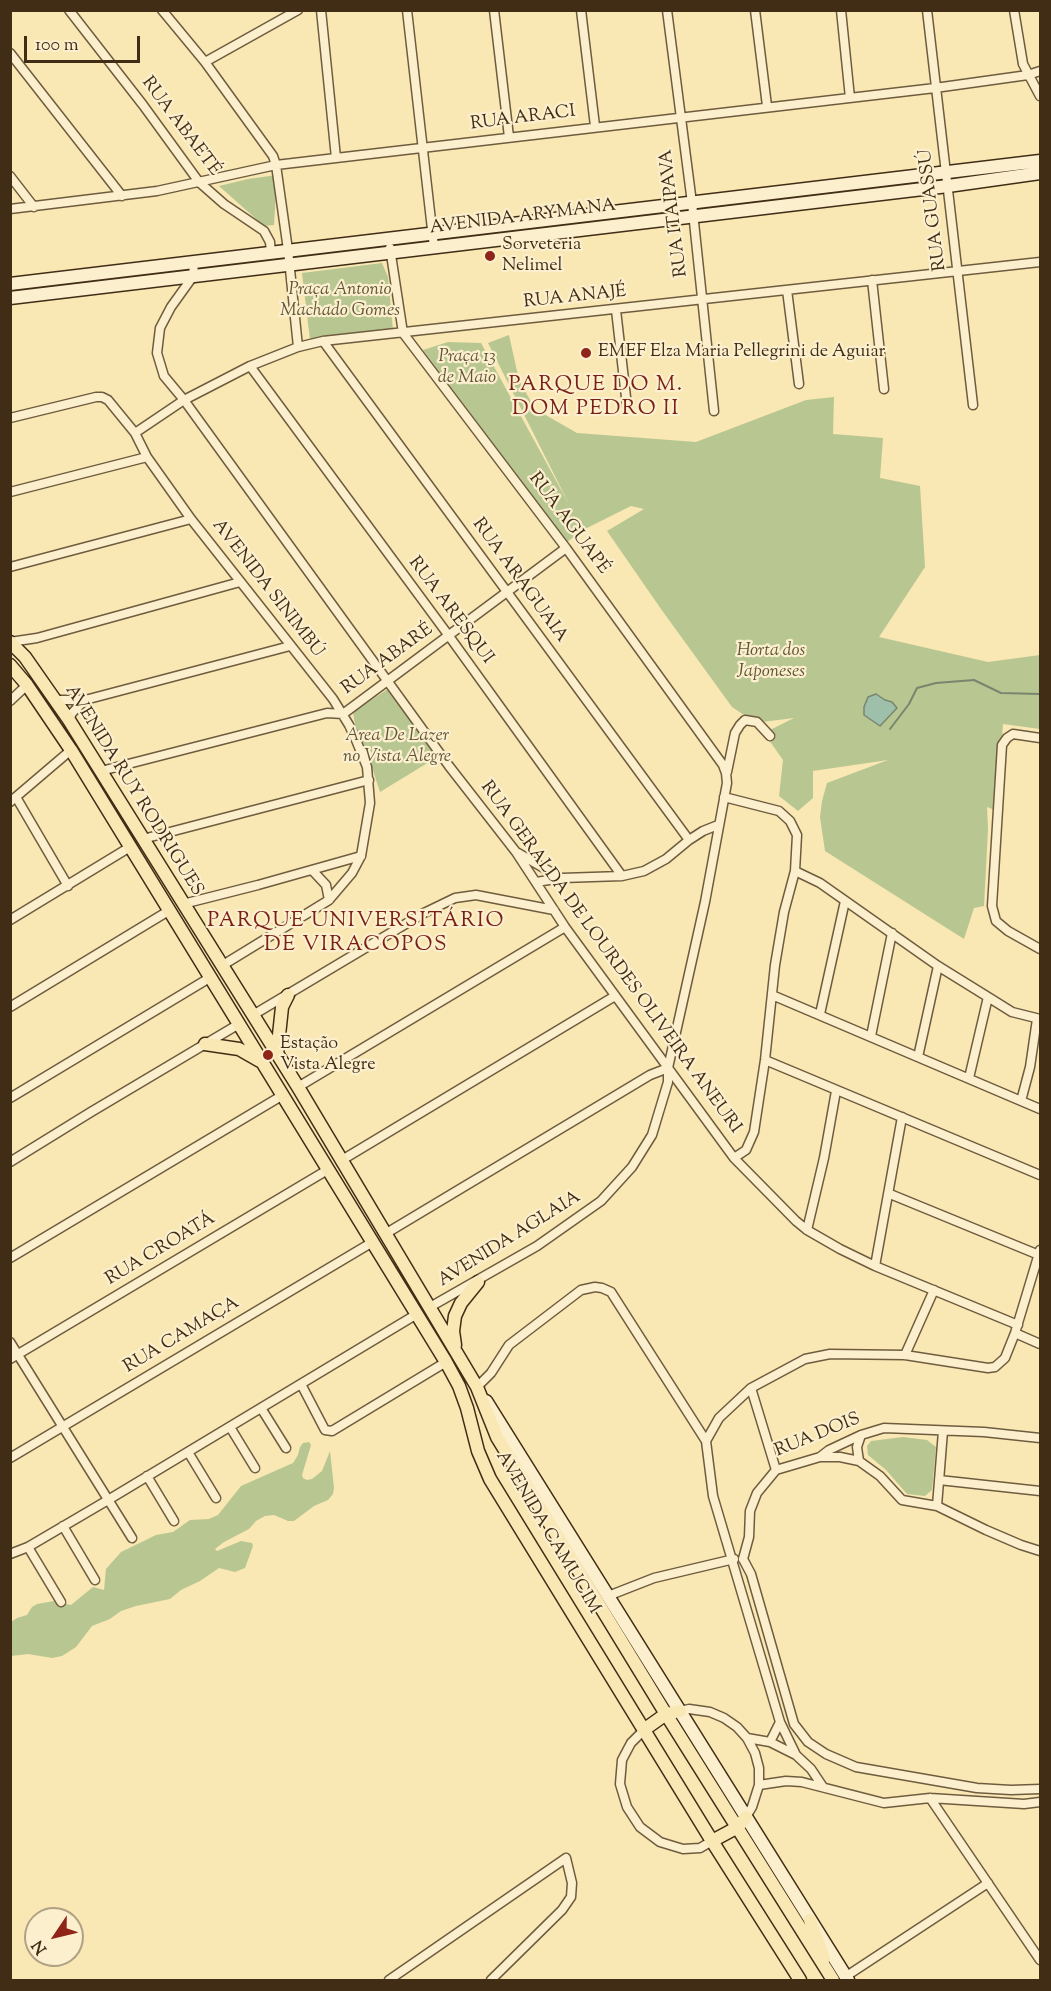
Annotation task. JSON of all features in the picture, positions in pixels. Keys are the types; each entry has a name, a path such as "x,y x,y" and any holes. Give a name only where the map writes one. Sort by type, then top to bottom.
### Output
{"main road":[{"name":"AVENIDA ARYMANA","path":"948,179 1041,161"},
{"name":"AVENIDA ARYMANA","path":"11,296 434,247 692,210 948,179 1041,173"},
{"name":"AVENIDA ARYMANA","path":"10,284 433,232 692,210"},
{"name":"AVENIDA RUY RODRIGUES","path":"10,642 25,657 69,720 277,1054"},
{"name":"AVENIDA RUY RODRIGUES","path":"10,665 27,685 71,750 263,1063"},
{"path":"71,750 81,739"},
{"path":"211,976 223,965"},
{"path":"277,1054 282,1007 288,994"},
{"path":"239,1024 254,1015"},
{"path":"205,1044 248,1052 263,1063"},
{"name":"AVENIDA CAMUCIM","path":"277,1054 459,1358 847,1979"},
{"name":"AVENIDA CAMUCIM","path":"263,1063 446,1362 459,1386 478,1451 490,1479 800,1980"},
{"path":"328,1169 342,1160"},
{"path":"459,1358 453,1331 455,1316 461,1303 478,1282"},
{"path":"417,1314 430,1307"},
{"name":"AVENIDA CAMUCIM","path":"477,1387 497,1437 832,1980"},
{"path":"645,1729 666,1714 680,1710"},
{"path":"712,1841 738,1827 746,1817"},
{"path":"810,1920 832,1980"}],"street":[{"name":"RUA ABAETÉ","path":"69,10 199,182 224,204 264,231"},
{"path":"162,10 205,62 268,148 276,165 298,347"},
{"path":"205,62 298,10"},
{"path":"321,10 336,158"},
{"path":"407,10 434,247"},
{"path":"494,10 509,137"},
{"path":"581,10 595,126"},
{"name":"RUA ITAIPAVA","path":"668,10 714,411"},
{"path":"755,10 767,106"},
{"path":"841,10 850,98"},
{"name":"RUA GUASSÚ","path":"927,10 973,405"},
{"path":"1014,10 1020,54 1028,75 1041,96"},
{"path":"10,53 122,196"},
{"name":"RUA ARACI","path":"10,209 157,191 276,165 935,88 1028,75 1041,71"},
{"path":"10,176 34,207"},
{"path":"271,253 270,242 264,231 274,230 284,224"},
{"name":"RUA AGUAPÉ","path":"389,239 403,333 566,548 723,765 726,773"},
{"path":"193,262 194,276"},
{"name":"RUA ANAJÉ","path":"135,433 184,400 250,366 298,347 323,341 702,301 958,270 1040,265"},
{"name":"RUA GERALDA DE LOURDES OLIVEIRA ANEURI","path":"194,276 171,307 160,328 158,353 165,376 387,682 516,852 565,927 734,1158 807,1230 875,1266 934,1290 1017,1329 1041,1344"},
{"path":"872,280 884,389"},
{"path":"787,290 799,384"},
{"path":"616,310 627,406"},
{"name":"RUA ARAGUAIA","path":"323,341 689,840"},
{"name":"RUA ARESQUI","path":"250,366 622,876"},
{"name":"AVENIDA SINIMBÚ","path":"10,418 102,397 115,407 135,433 147,457 191,519 343,714 367,768 369,818 361,856 352,873 329,900 223,965"},
{"path":"10,492 147,457"},
{"path":"10,567 191,519"},
{"name":"RUA ABARÉ","path":"101,771 327,713 343,714 566,548"},
{"path":"10,642 37,638 240,582"},
{"path":"25,657 26,650 37,638"},
{"path":"55,700 85,700 290,646"},
{"path":"10,701 27,685"},
{"path":"69,720 72,713 85,700"},
{"path":"536,882 562,878 622,876 644,871 666,859 689,840 718,825 726,773 735,733 740,725 745,720 757,722 770,736"},
{"path":"1041,738 1014,734 1002,745 992,906 996,921 1008,931 1041,948"},
{"path":"68,886 13,800 71,750"},
{"path":"143,839 369,780"},
{"path":"724,797 779,811 797,835 795,871 784,912 754,1132 746,1150 734,1158"},
{"name":"AVENIDA AGLAIA","path":"430,1307 478,1282 572,1224 602,1201 632,1167 652,1135 665,1097 668,1068 705,902 718,825"},
{"path":"10,920 130,847"},
{"path":"516,852 562,878"},
{"path":"183,904 361,856"},
{"path":"312,870 326,885 329,900"},
{"path":"795,871 820,883 938,966 1012,1012 1039,1019 1021,1101"},
{"path":"254,1015 424,913 455,898 476,895 554,910"},
{"path":"820,1014 845,901"},
{"path":"10,1007 170,910"},
{"path":"298,1087 565,927"},
{"path":"871,1036 892,933"},
{"path":"918,1057 938,966"},
{"path":"10,1098 211,976"},
{"path":"772,995 1041,1109"},
{"path":"342,1160 615,996"},
{"path":"969,1078 988,997"},
{"path":"10,1162 239,1024"},
{"path":"765,1060 1041,1175"},
{"path":"385,1234 640,1081 668,1068"},
{"path":"807,1230 824,1158 836,1091"},
{"path":"10,1258 283,1095"},
{"path":"875,1266 890,1194 902,1118"},
{"name":"RUA CROATÁ","path":"14,1357 328,1169"},
{"path":"706,1441 719,1418 751,1388 804,1359 830,1354 905,1355 988,1368 995,1367 1005,1358 1017,1329 1040,1252 890,1194"},
{"name":"RUA CAMAÇA","path":"10,1458 371,1242"},
{"path":"477,1387 491,1373 509,1345 581,1290 595,1287 610,1293 706,1441 713,1496 731,1559 780,1722 796,1755"},
{"path":"905,1355 934,1290"},
{"path":"10,1554 28,1547 108,1500 417,1314"},
{"path":"10,1342 14,1357 62,1427 132,1538"},
{"path":"301,1384 326,1430 332,1431 446,1362"},
{"path":"751,1388 776,1470"},
{"path":"261,1408 286,1448"},
{"path":"230,1427 255,1468"},
{"name":"RUA DOIS","path":"743,1559 749,1537 750,1510 757,1493 776,1470 820,1456 861,1435 884,1428 984,1432 1041,1438"},
{"path":"937,1506 943,1431"},
{"path":"859,1461 856,1447 861,1435"},
{"path":"188,1452 216,1498"},
{"path":"820,1456 859,1461 880,1476 902,1500 937,1506 986,1530 1041,1551"},
{"path":"147,1476 174,1521"},
{"path":"939,1480 1041,1491"},
{"path":"63,1526 95,1580"},
{"path":"28,1547 61,1602"},
{"path":"608,1596 654,1578 731,1559 743,1559 751,1574 794,1724 808,1742 826,1754 856,1767 977,1788 1041,1789"},
{"path":"680,1710 689,1709 717,1715 737,1727 747,1738 755,1753 759,1768 759,1785 746,1817"},
{"path":"770,1742 780,1722"},
{"path":"645,1729 631,1743 622,1760 620,1784 627,1807 640,1827 660,1842 682,1849 700,1848 712,1841"},
{"path":"747,1738 770,1742 796,1755 811,1769 823,1786"},
{"path":"759,1785 786,1781 802,1782 884,1803 930,1798 1024,1804 1041,1802"},
{"path":"930,1798 1041,1960"},
{"path":"389,1980 566,1858 572,1883 571,1897 562,1910 490,1980"},
{"path":"847,1979 988,1883"}],"green space":[{"path":"277,175 274,225 264,226 219,186 248,179"},
{"name":"Praça Antonio Machado Gomes","path":"382,263 388,277 393,330 326,336 310,340 302,273"},
{"path":"509,335 519,380 535,409 577,433 696,442 806,400 834,397 833,434 883,438 880,478 920,486 925,567 879,637 988,662 1040,655 1040,729 1003,724 997,811 987,807 984,906 974,908 964,939 825,851 820,817 827,783 888,760 813,771 813,798 798,811 779,796 783,760 764,733 794,718 762,722 732,707 661,609 607,531 644,509 631,506 583,530 567,542 423,350 448,342 481,343 570,506 488,343"},
{"name":"Area De Lazer no Vista Alegre","path":"391,687 439,756 380,792 355,725 353,712"},
{"path":"903,1437 927,1440 936,1447 932,1490 925,1496 907,1494 886,1470 868,1455 867,1446 871,1441"},
{"path":"309,1442 311,1445 303,1478 312,1479 322,1471 330,1451 333,1494 328,1500 314,1506 294,1521 274,1515 265,1516 249,1529 215,1549 217,1551 241,1541 252,1543 245,1568 235,1572 219,1568 170,1599 121,1611 110,1619 92,1626 76,1647 62,1656 52,1658 28,1654 11,1656 11,1622 27,1615 37,1604 54,1601 71,1605 93,1587 104,1590 106,1569 121,1552 156,1535 173,1532 190,1520 209,1519 218,1515 241,1486 293,1463 303,1443"}],"shaded area":[{"path":"876,694 892,702 897,708 880,726 864,715 868,697"}],"waterway":[{"path":"890,729 909,704 917,688 936,683 974,680 1001,693 1040,694"}],"place":[{"name":"Sorveteria Nelimel","path":"490,256"},
{"name":"EMEF Elza Maria Pellegrini de Aguiar","path":"586,353"},
{"name":"Estação Vista Alegre","path":"268,1055"}],"district":[{"name":"PARQUE DO M. DOM PEDRO II","path":"596,398"},
{"name":"PARQUE UNIVERSITÁRIO DE VIRACOPOS","path":"356,934"}],"park label":[{"name":"Praça 13 de Maio","path":"467,368"},
{"name":"Horta dos Japoneses","path":"771,662"}]}
